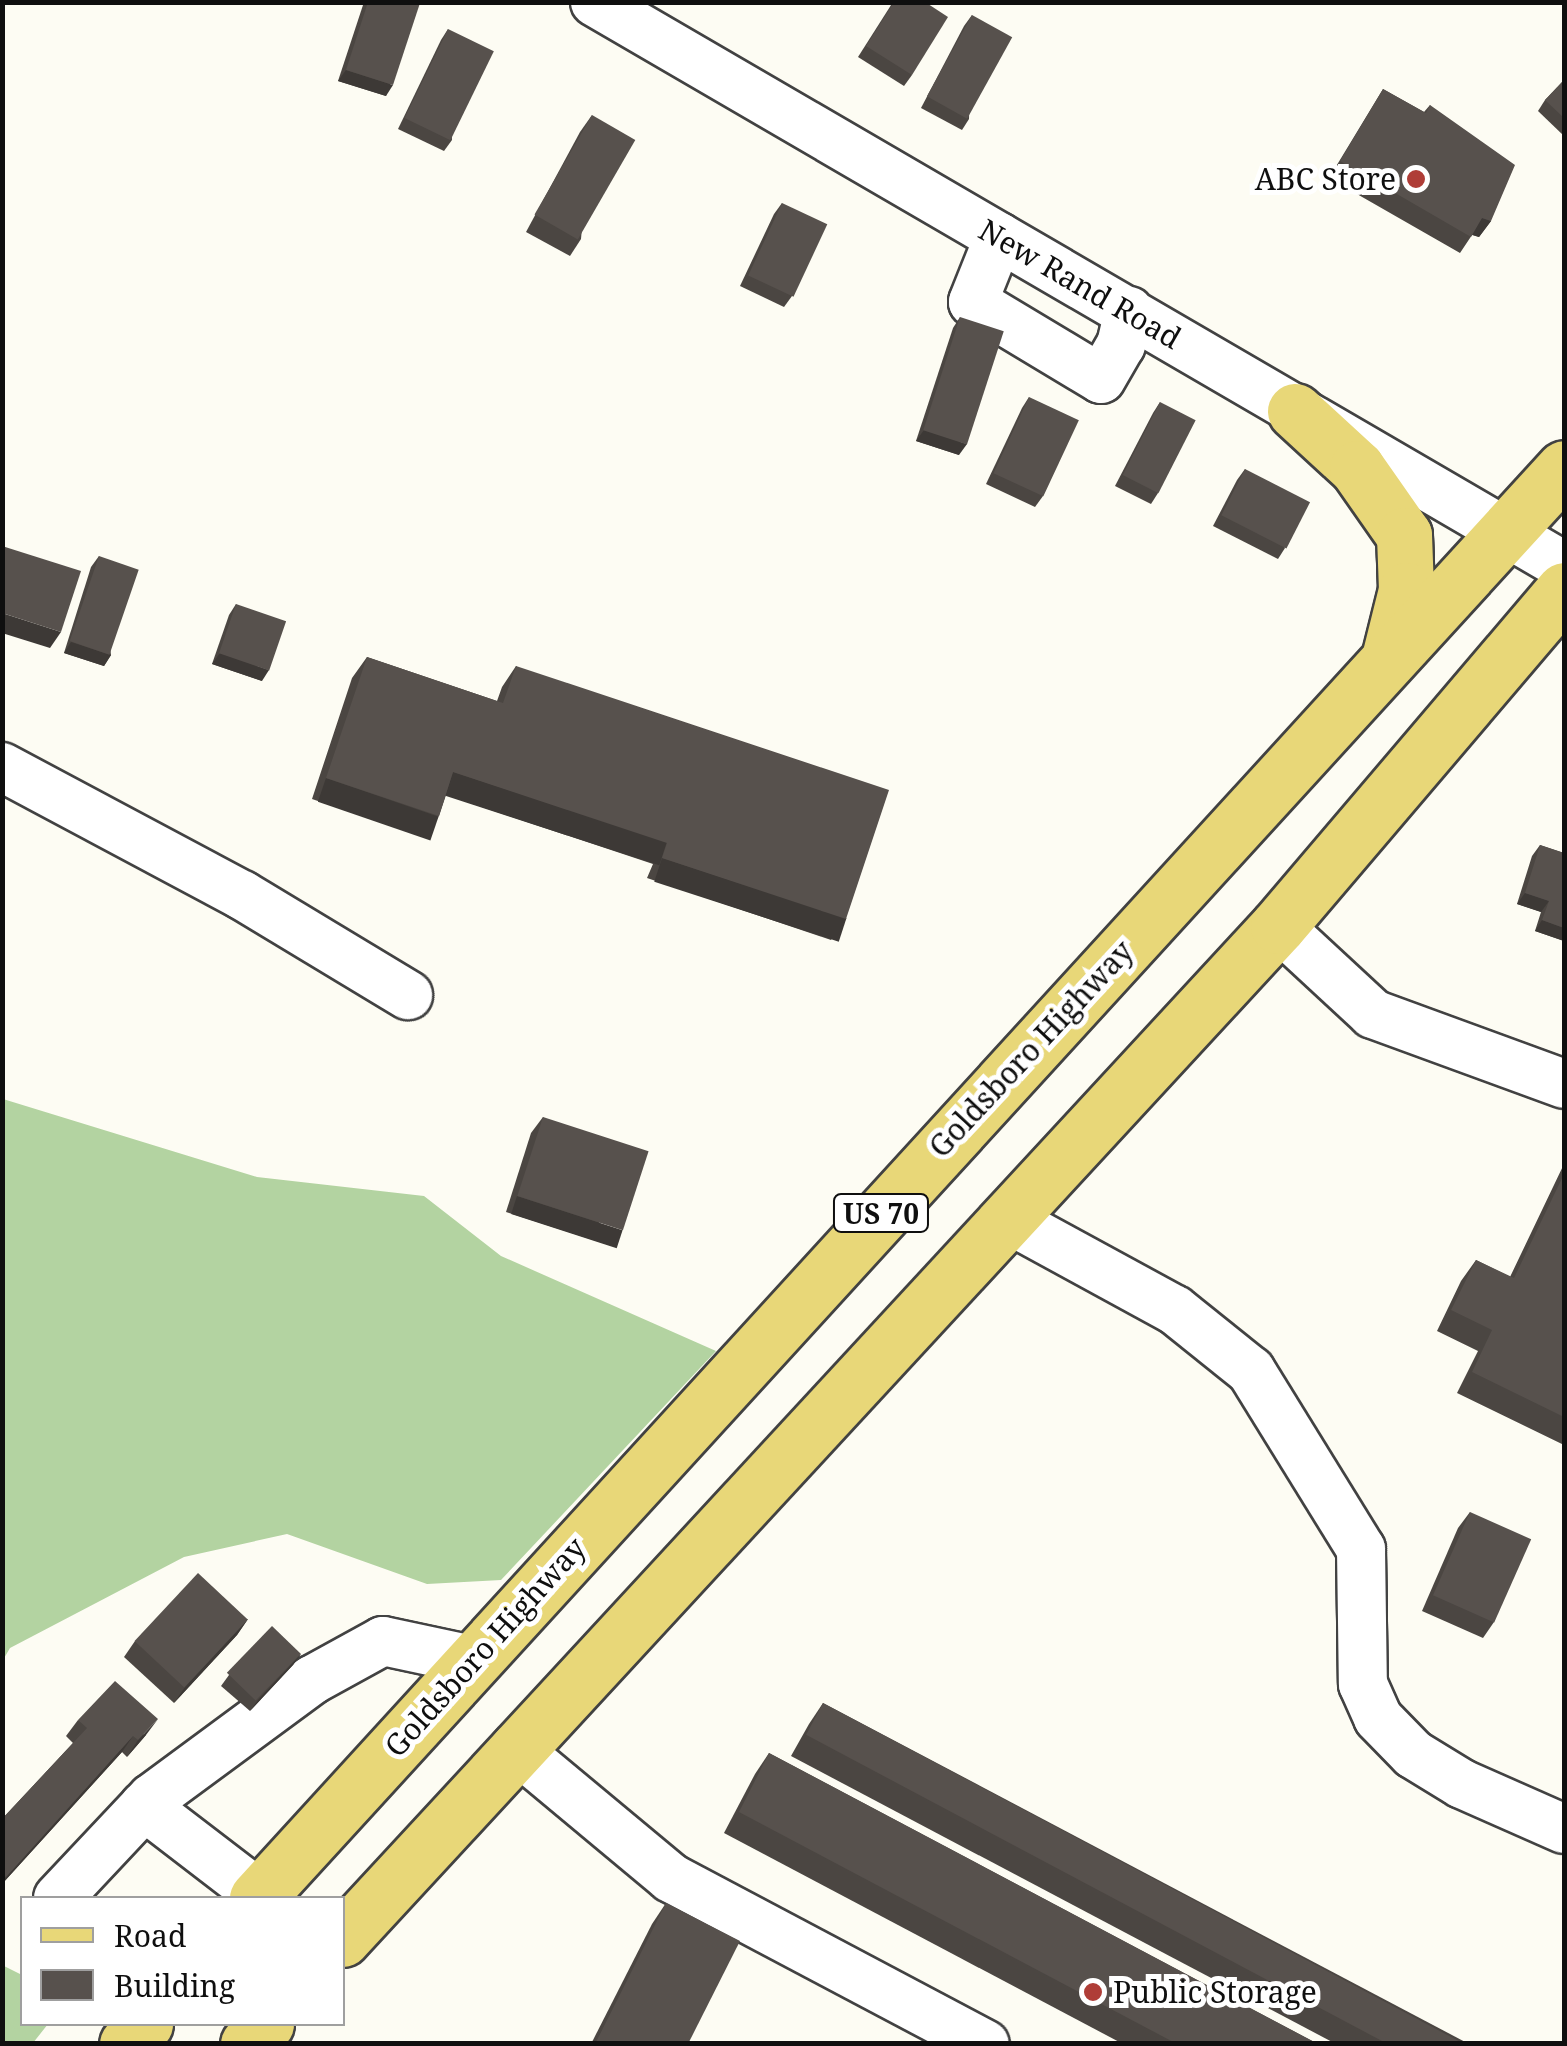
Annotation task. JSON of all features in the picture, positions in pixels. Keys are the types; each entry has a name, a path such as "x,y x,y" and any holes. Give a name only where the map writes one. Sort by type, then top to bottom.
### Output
{"main road":[{"path":"1295,411 1358,468 1404,535 1406,590 1389,660"},
{"name":"Goldsboro Highway","path":"260,1896 1564,468"},
{"name":"US 70","path":"345,1936 514,1748 1278,926 1564,590"},
{"path":"1436,741 1564,654"}],"street":[{"name":"New Rand Road","path":"595,2 1564,566"},
{"path":"999,237 973,302 1101,379 1121,344 1129,311"},
{"path":"1027,335 1062,272"},
{"path":"2,767 242,895 408,996"},
{"path":"1278,926 1373,1014 1564,1084"},
{"path":"1006,1218 1174,1310 1251,1370 1361,1549 1363,1684 1378,1718 1413,1754 1462,1784 1564,1829"},
{"path":"62,1896 144,1806 224,1739 384,1641 472,1660"},
{"path":"514,1748 671,1878 984,2044"},
{"path":"144,1806 258,1896"}],"green space":[{"path":"3,1099 257,1177 424,1196 501,1256 716,1351 501,1580 427,1584 287,1534 184,1557 10,1648 3,1660"},
{"path":"2,1965 20,1974 20,2026 46,2026 33,2043 3,2043"}],"building":[{"path":"368,2 420,3 393,85 346,70"},
{"path":"894,2 925,2 948,17 912,75 866,46"},
{"path":"972,15 1012,37 967,119 927,96"},
{"path":"448,29 494,51 450,140 405,118"},
{"path":"1564,80 1564,118 1545,100"},
{"name":"ABC Store","path":"1383,89 1426,113 1430,105 1515,165 1491,221 1482,218 1471,237 1340,161"},
{"path":"592,115 635,140 578,240 534,215"},
{"path":"782,203 827,224 794,297 748,276"},
{"path":"960,317 1004,331 967,444 923,430"},
{"path":"1029,397 1079,420 1043,496 994,473"},
{"path":"1160,402 1196,420 1158,493 1123,475"},
{"path":"1245,469 1310,502 1286,548 1221,515"},
{"path":"2,546 81,571 61,632 2,613"},
{"path":"99,556 139,570 109,655 70,641"},
{"path":"236,604 286,621 269,670 219,653"},
{"path":"367,657 503,703 516,666 889,790 846,919 662,858 667,843 453,772 439,816 326,778"},
{"path":"1540,845 1564,853 1564,928 1542,920 1549,901 1525,893"},
{"path":"543,1117 649,1151 623,1230 517,1196"},
{"path":"1564,1174 1564,1417 1472,1372 1492,1330 1451,1310 1476,1260 1514,1278"},
{"path":"1470,1512 1531,1539 1494,1622 1433,1595"},
{"path":"198,1573 248,1619 184,1687 135,1641"},
{"path":"272,1626 301,1654 256,1701 227,1673"},
{"path":"115,1681 158,1719 138,1740 133,1736 6,1877 2,1874 2,1819 87,1728 78,1720"},
{"path":"823,1703 1464,2044 1388,2044 806,1735"},
{"path":"769,1753 1318,2044 1177,2044 739,1812"},
{"path":"666,1903 740,1941 688,2044 595,2044"}],"place":[{"name":"ABC Store","path":"1416,179"},
{"name":"Public Storage","path":"1093,1992"}]}
